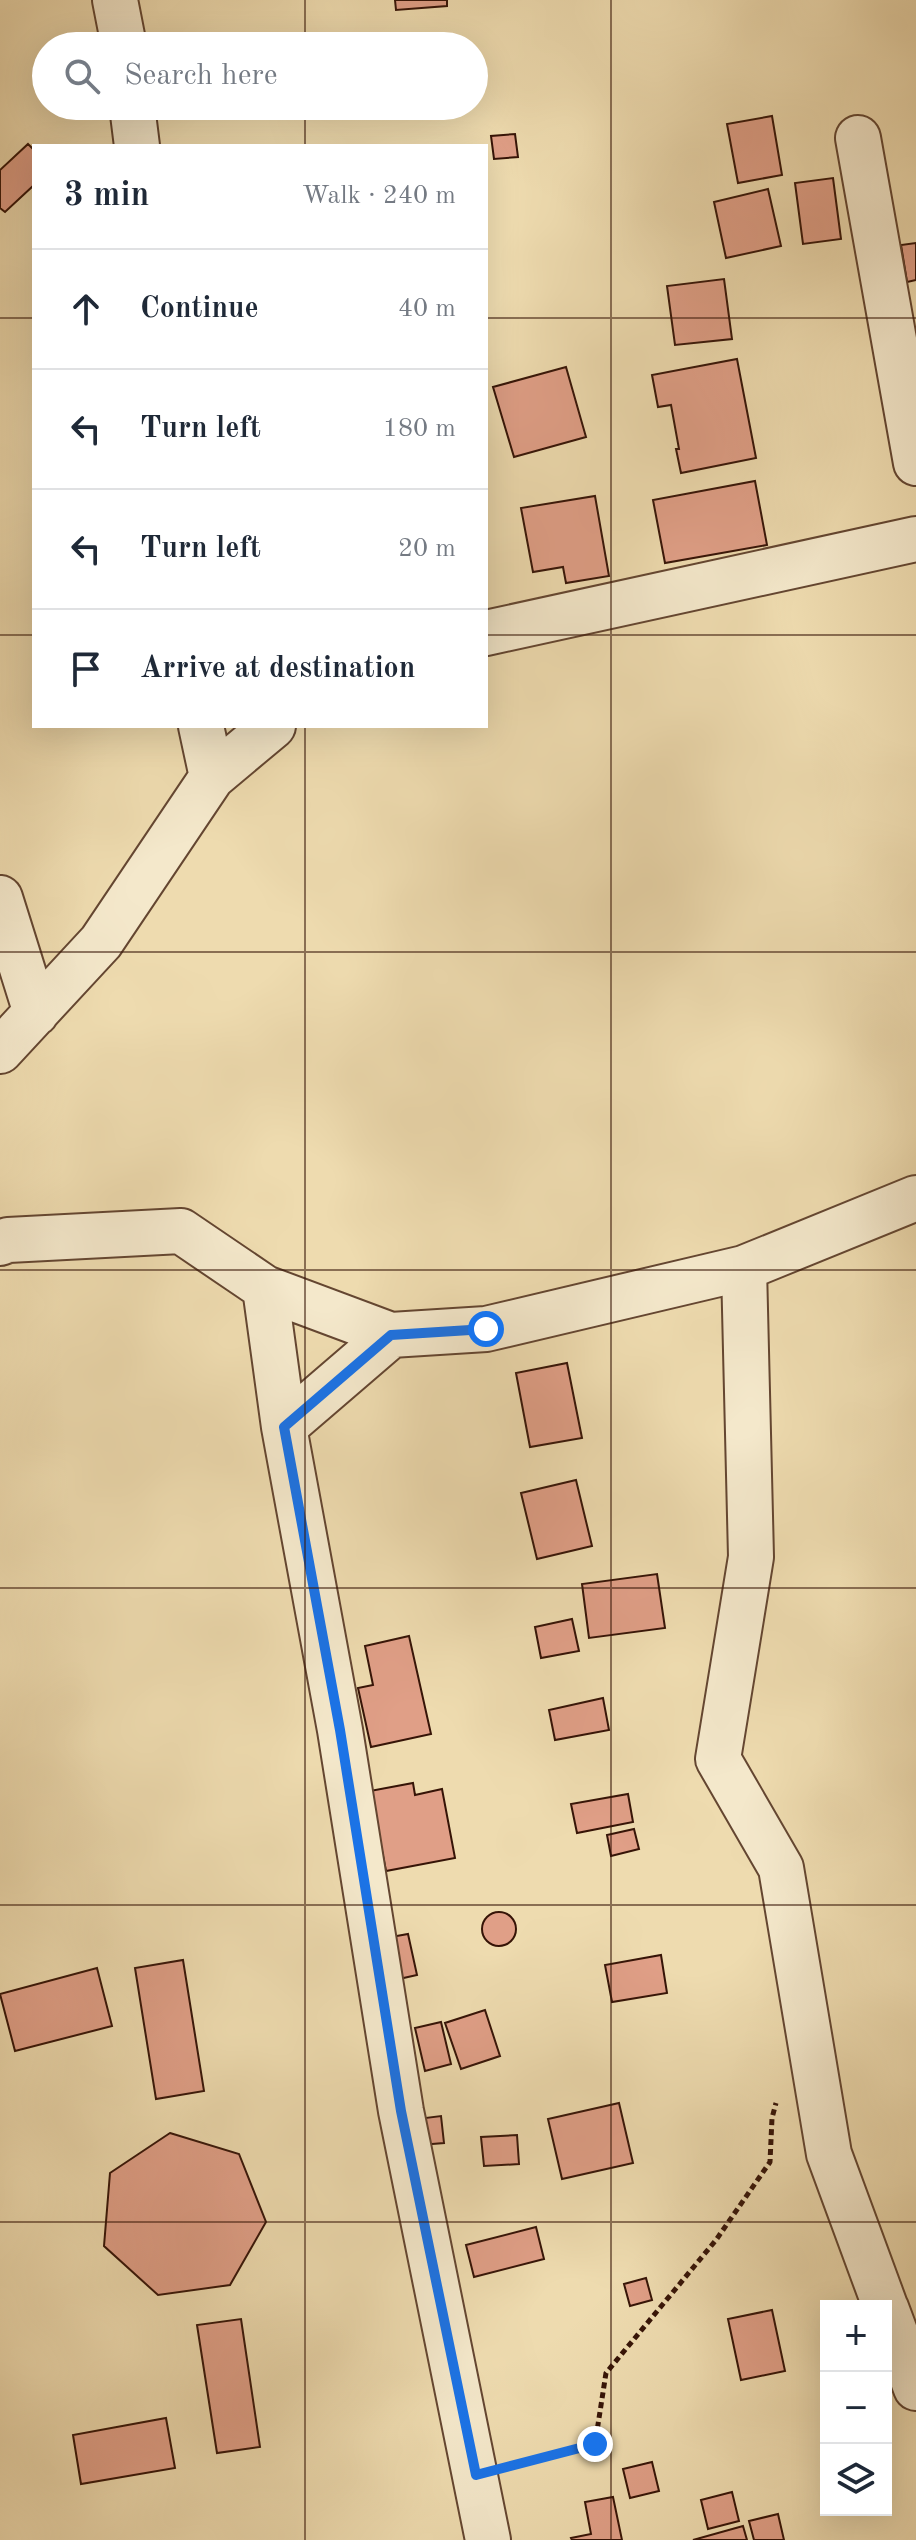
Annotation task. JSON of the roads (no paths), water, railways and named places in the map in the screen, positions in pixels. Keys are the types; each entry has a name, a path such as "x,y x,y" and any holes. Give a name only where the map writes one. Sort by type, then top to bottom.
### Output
{"street":[{"path":"115,0 121,32"},
{"path":"134,120 137,144"},
{"path":"858,138 916,463"},
{"path":"488,633 916,539"},
{"path":"201,728 212,777"},
{"path":"0,1051 101,942 212,777 271,728"},
{"path":"0,898 36,1013"},
{"path":"0,1243 8,1240 181,1231 265,1288 391,1335 486,1329 744,1268 916,1198"},
{"path":"744,1268 751,1557 718,1759 781,1868 829,2154 883,2300"},
{"path":"265,1288 284,1427 342,1745 401,2111 488,2540"},
{"path":"284,1427 391,1335"},
{"path":"892,2323 916,2388"}]}
